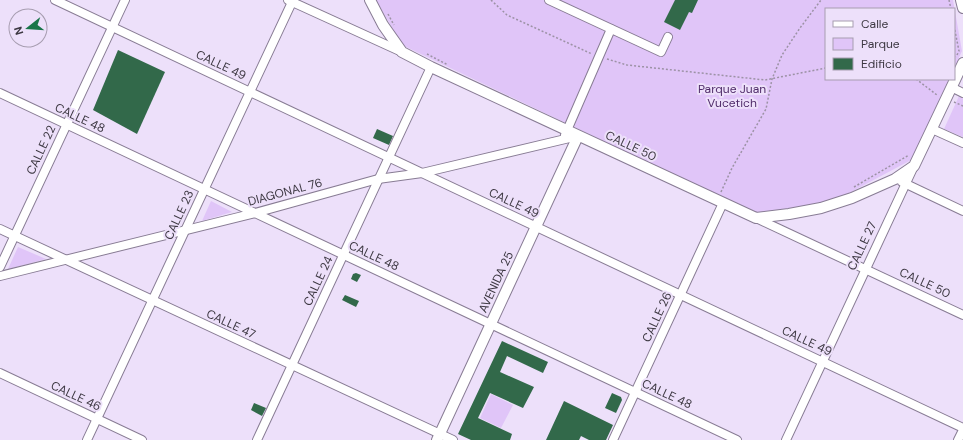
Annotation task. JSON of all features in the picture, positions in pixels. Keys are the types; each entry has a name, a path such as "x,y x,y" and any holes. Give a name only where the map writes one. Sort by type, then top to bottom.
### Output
{"main road":[{"path":"370,0 383,25 402,52"},
{"path":"961,0 963,8"},
{"name":"CALLE 50","path":"402,52 565,135 581,137 756,218"},
{"name":"CALLE 27","path":"955,79 963,63"},
{"name":"CALLE 27","path":"913,169 932,129 942,97 951,87 954,80"},
{"name":"AVENIDA 25","path":"443,438 493,325 581,137"},
{"path":"756,218 821,208 852,198 895,179 913,169"}],"street":[{"name":"CALLE 49","path":"56,0 963,429"},
{"name":"CALLE 22","path":"0,266 125,0"},
{"path":"549,0 661,52 668,37"},
{"name":"CALLE 50","path":"291,1 402,52"},
{"name":"CALLE 23","path":"87,440 291,1"},
{"path":"565,135 611,29"},
{"name":"CALLE 24","path":"257,440 431,67"},
{"path":"951,87 963,93"},
{"name":"CALLE 48","path":"0,93 737,440"},
{"path":"932,129 963,143"},
{"name":"DIAGONAL 76","path":"0,276 255,213 378,179 422,173 565,135"},
{"path":"913,169 914,183 921,191"},
{"name":"CALLE 27","path":"786,440 913,169"},
{"path":"895,179 963,211"},
{"name":"CALLE 26","path":"613,440 680,294 720,202"},
{"name":"CALLE 50","path":"756,218 963,315"},
{"name":"CALLE 47","path":"0,229 292,365 443,438"},
{"name":"CALLE 46","path":"0,373 142,440"},
{"path":"958,440 963,429"}],"path":[{"path":"720,202 732,168 766,109 772,79 782,55 821,0"},
{"path":"387,13 395,25"},
{"path":"955,31 959,51 955,59"},
{"path":"426,54 454,67"},
{"path":"917,80 942,97"},
{"path":"940,90 942,97"},
{"path":"848,190 908,156 912,149"}],"green space":[{"name":"Parque Juan Vucetich","path":"376,0 953,0 954,8 825,8 825,80 949,80 913,159 836,200 756,214 402,45"},
{"name":"Parque Juan Vucetich","path":"955,11 962,51 955,67"},
{"path":"959,96 963,98 963,137 944,129"},
{"path":"211,201 232,212 202,221"},
{"path":"18,247 46,259 8,269"},
{"path":"491,394 513,405 501,428 480,418"}],"building":[{"path":"675,0 698,0 692,13 689,12 680,30 664,22"},
{"path":"118,50 165,72 137,134 93,110"},
{"path":"377,129 393,136 389,145 373,138"},
{"path":"356,273 361,275 357,282 351,279 353,274"},
{"path":"345,295 359,301 356,307 342,300"},
{"path":"502,341 548,362 543,373 507,356 500,372 534,387 523,408 490,393 478,418 512,434 510,440 471,440 458,434"},
{"path":"612,393 621,397 622,400 616,413 605,408"},
{"path":"564,401 613,425 606,440 589,440 581,436 579,440 546,440"},
{"path":"254,403 266,408 262,416 251,410"}]}
